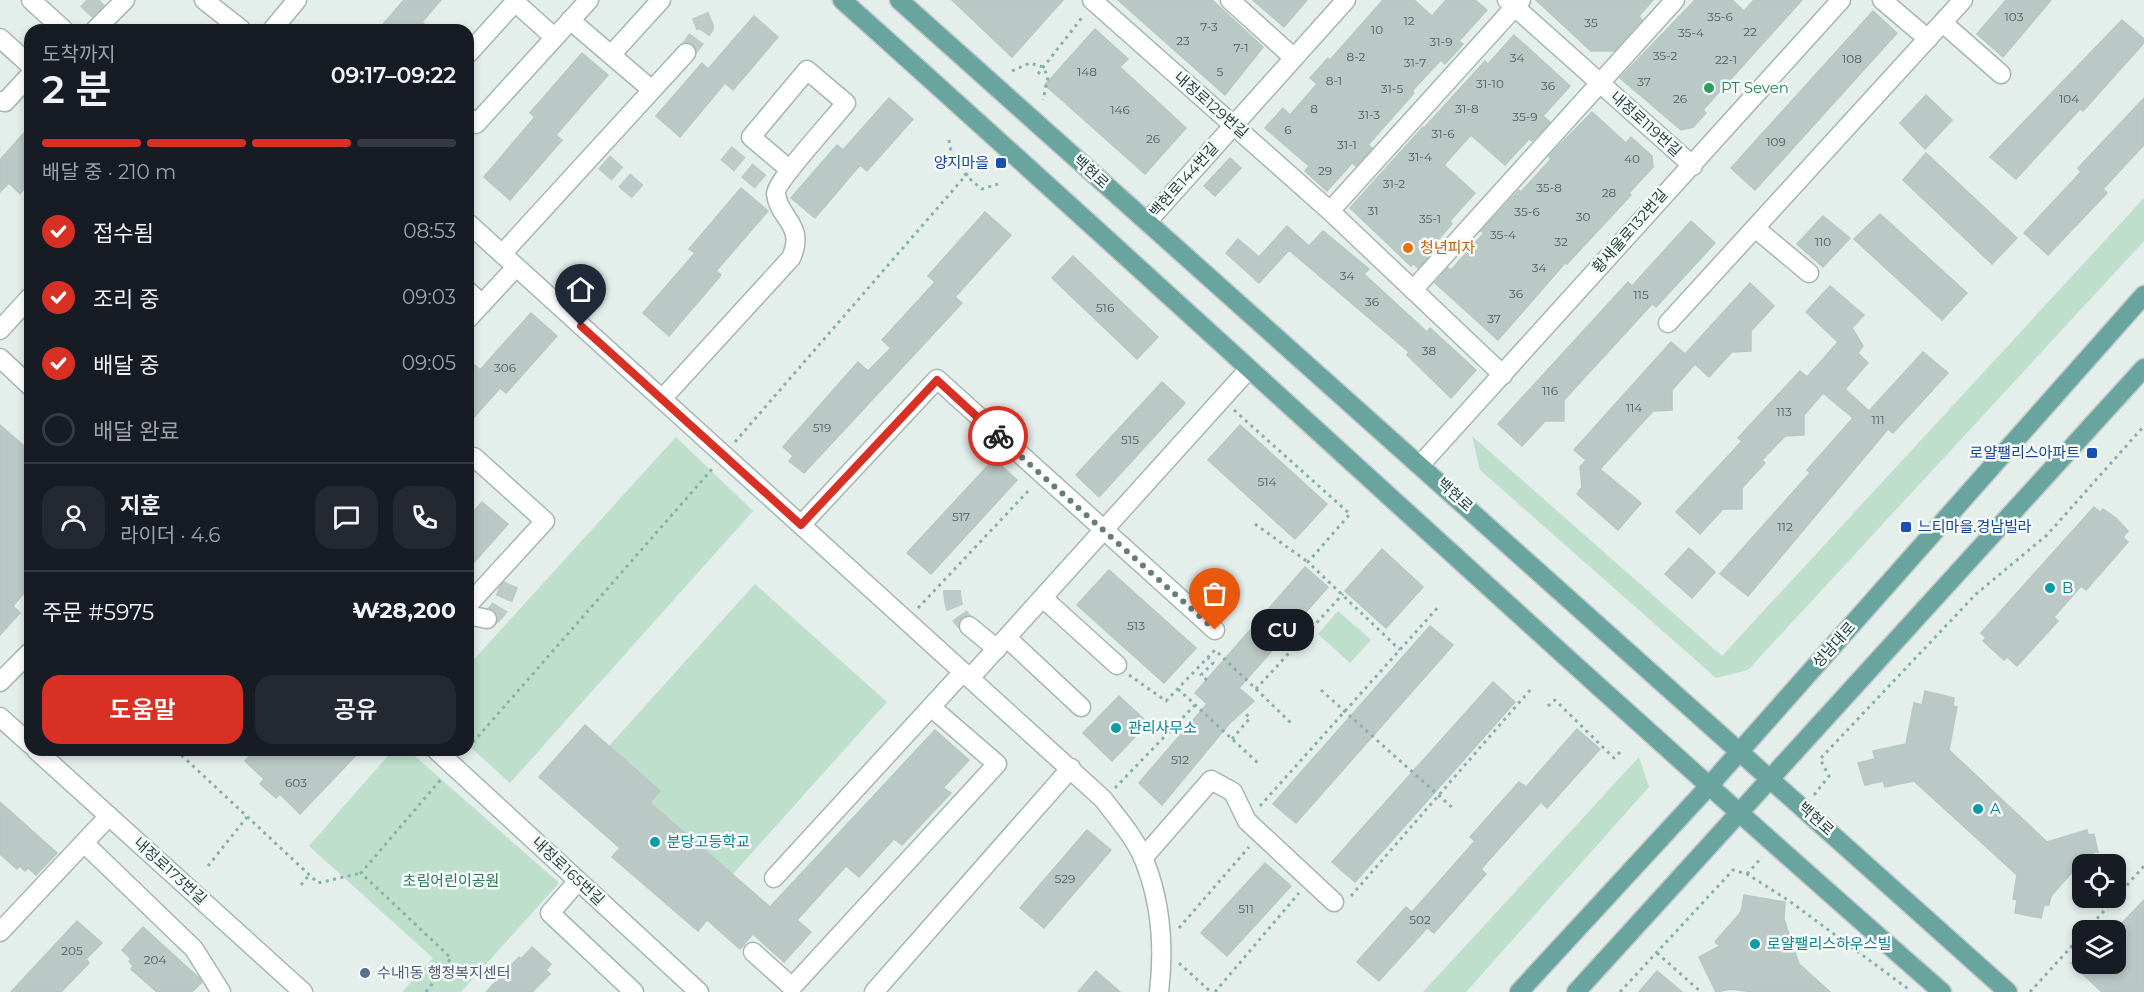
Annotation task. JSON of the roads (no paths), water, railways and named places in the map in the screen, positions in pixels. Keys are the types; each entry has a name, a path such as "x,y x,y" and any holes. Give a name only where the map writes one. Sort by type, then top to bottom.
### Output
{"main road":[{"path":"842,0 1121,250 1248,370 1738,814 1942,992"},
{"name":"백현로","path":"899,0 1421,464 1635,659 1740,749 2008,992"},
{"name":"성남대로","path":"1520,992 1709,786 2144,295"},
{"path":"1576,992 2144,368"}],"street":[{"path":"31,0 57,24"},
{"path":"100,20 125,0"},
{"path":"204,0 234,24"},
{"path":"277,24 297,0"},
{"path":"474,122 476,123 589,0"},
{"path":"611,55 661,0"},
{"path":"1230,0 1294,58"},
{"name":"백현로144번길","path":"1147,222 1346,0"},
{"name":"내정로119번길","path":"1600,83 1675,0"},
{"name":"황새울로132번길","path":"1421,464 1671,185 1693,166 1840,0"},
{"path":"1882,0 1928,39"},
{"path":"1668,323 1964,0"},
{"name":"내정로129번길","path":"1093,1 1330,211 1503,375"},
{"path":"474,47 515,2 554,37"},
{"path":"1330,211 1515,2"},
{"name":"내정로119번길","path":"1515,2 1600,83 1693,166"},
{"path":"570,20 652,90"},
{"path":"1943,23 2001,74"},
{"path":"0,39 24,60"},
{"path":"502,254 599,158 652,90 686,53"},
{"path":"662,399 791,258 795,249 791,222 769,189 778,184 790,170 846,103 807,70 751,137 790,170"},
{"path":"0,101 5,102 24,81"},
{"path":"1413,290 1600,83"},
{"path":"474,228 1103,799 1143,858 1153,888 1162,947 1159,992"},
{"path":"1755,228 1809,273"},
{"path":"474,313 516,267"},
{"path":"474,297 482,304"},
{"path":"0,330 24,304"},
{"path":"0,358 24,380"},
{"path":"774,878 931,707 1002,643 1248,370"},
{"path":"801,525 937,380 1215,630"},
{"path":"474,457 544,521 474,598"},
{"path":"1042,598 1117,665"},
{"path":"474,616 487,619"},
{"path":"969,626 1002,643 1081,707"},
{"path":"0,682 24,658"},
{"path":"753,952 792,987 997,764 931,707"},
{"path":"0,717 24,739"},
{"name":"내정로173번길","path":"43,756 303,992"},
{"name":"내정로165번길","path":"442,756 699,992"},
{"path":"874,992 1071,768"},
{"path":"1143,858 1211,780 1233,792 1253,827 1311,880 1341,900"},
{"path":"0,932 109,816"},
{"path":"84,843 194,949 221,992"},
{"path":"578,881 550,913 634,992"}],"tunnel":[{"path":"86,0 99,12"},
{"path":"686,53 705,27 699,13"},
{"path":"726,153 762,183"},
{"path":"604,162 639,193"},
{"path":"487,619 499,609 510,584"},
{"path":"952,590 956,610 969,626"}],"place":[{"name":"PT Seven","path":"1709,88"},
{"name":"양지마을","path":"1001,163"},
{"name":"청년피자","path":"1408,248"},
{"name":"로얄팰리스아파트","path":"2092,453"},
{"name":"느티마을.경남빌라","path":"1906,527"},
{"name":"B","path":"2050,588"},
{"name":"CU","path":"1215,630"},
{"name":"관리사무소","path":"1116,728"},
{"name":"A","path":"1978,809"},
{"name":"분당고등학교","path":"655,842"},
{"name":"로얄팰리스하우스빌","path":"1755,944"},
{"name":"수내1동 행정복지센터","path":"365,973"}],"park label":[{"name":"초림어린이공원","path":"451,881"}]}
